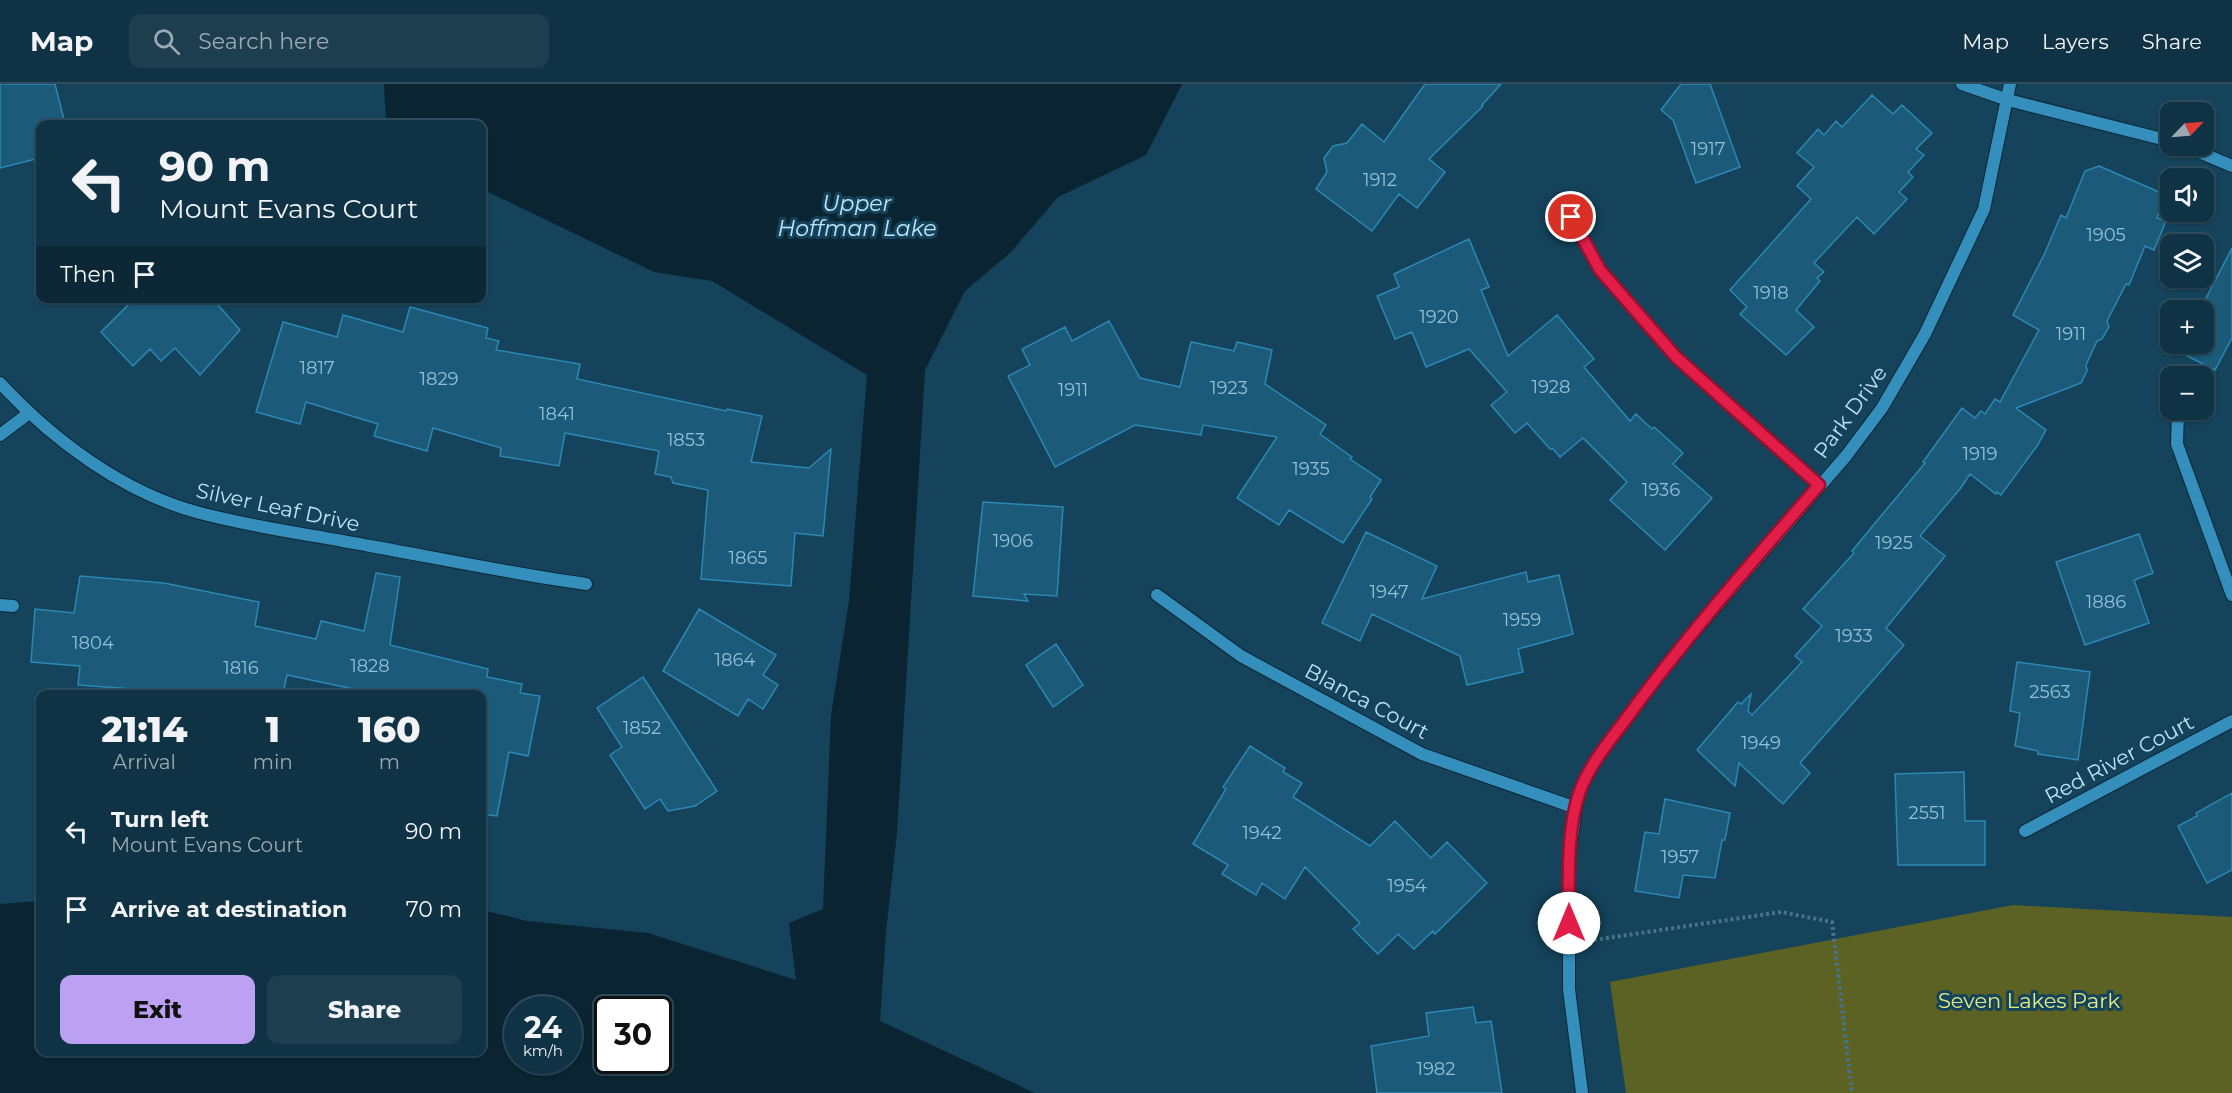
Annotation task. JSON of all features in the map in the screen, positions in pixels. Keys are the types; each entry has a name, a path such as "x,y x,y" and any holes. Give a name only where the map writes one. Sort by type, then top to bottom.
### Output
{"street":[{"path":"1962,84 2008,100 2160,138"},
{"name":"Park Drive","path":"1582,1093 1569,989 1569,860 1580,790 1596,760 1672,658 1846,456 1882,408 1924,334 1984,209 2010,84"},
{"path":"2208,156 2232,166"},
{"path":"1562,199 1600,270 1676,357 1819,485"},
{"name":"Silver Leaf Drive","path":"0,383 29,413 76,452 142,491 198,513 586,584"},
{"path":"0,435 29,413"},
{"path":"2178,420 2177,444 2232,595"},
{"name":"Blanca Court","path":"1157,595 1241,656 1422,754 1576,808"},
{"path":"0,605 13,606"},
{"name":"Red River Court","path":"2025,831 2232,721"}],"path":[{"path":"1569,944 1781,912 1832,922 1852,1093"}],"green space":[{"name":"Seven Lakes Park","path":"2013,905 2232,917 2232,1093 1626,1093 1610,982"}],"water":[{"name":"Upper Hoffman Lake","path":"384,84 1182,84 1146,155 1058,197 1010,253 965,291 925,370 897,833 886,932 880,1021 1035,1093 0,1093 0,904 36,901 36,1056 486,1056 486,911 527,921 648,933 796,980 789,923 823,909 831,715 849,601 867,375 712,281 654,272 486,191 486,120 386,120"}],"building":[{"path":"0,84 55,84 64,120 36,120 36,159 0,168"},
{"path":"1425,84 1501,84 1483,106 1429,159 1445,172 1417,208 1399,194 1372,231 1316,189 1327,172 1324,158 1333,146 1347,143 1362,124 1384,142"},
{"path":"1681,84 1710,84 1740,167 1696,183 1673,120 1661,110"},
{"path":"1872,95 1893,114 1902,105 1932,133 1916,149 1924,155 1908,172 1913,177 1899,192 1907,199 1874,234 1857,217 1814,263 1824,272 1817,278 1820,281 1796,310 1814,327 1786,355 1740,314 1747,307 1730,290 1811,199 1797,186 1814,167 1797,153 1818,129 1824,135 1836,121 1842,127"},
{"path":"2099,166 2160,192 2160,210 2157,218 2160,222 2166,222 2154,250 2145,246 2129,285 2126,284 2107,321 2109,327 2102,339 2097,341 2081,383 2016,408 2046,430 2001,495 1997,492 1996,494 1970,474 1920,536 1945,556 1886,628 1904,645 1800,763 1810,773 1783,804 1739,763 1735,786 1697,750 1738,702 1741,704 1751,694 1748,711 1752,715 1802,662 1795,656 1822,626 1803,609 1854,553 1852,551 1925,463 1923,462 1962,408 1975,418 1981,411 1985,414 1995,399 2000,402 2039,330 2013,315 2044,255 2061,215 2066,218 2085,171"},
{"path":"1469,239 1489,287 1481,290 1508,356 1557,315 1594,359 1584,367 1630,421 1636,414 1683,453 1673,464 1712,498 1665,550 1610,500 1627,482 1583,438 1560,457 1527,423 1515,433 1491,405 1507,392 1469,349 1426,367 1412,332 1395,339 1377,296 1399,287 1394,274"},
{"path":"2232,248 2232,338 2215,370 2214,366 2207,366 2183,354 2214,354 2214,300 2205,300 2211,288 2214,288 2214,283"},
{"path":"130,303 216,303 240,330 200,375 175,348 161,361 150,349 133,366 101,332"},
{"path":"410,307 488,328 486,338 499,341 496,350 580,364 577,379 726,411 727,409 762,416 751,462 809,468 831,449 823,536 795,533 791,586 701,579 708,490 673,483 671,477 655,474 659,451 565,433 559,466 500,456 501,448 433,428 427,451 374,436 378,424 306,402 300,424 256,412 283,322 337,337 343,315 403,332"},
{"path":"1109,321 1140,378 1180,387 1191,342 1234,351 1237,342 1272,350 1265,384 1326,425 1320,434 1352,457 1350,459 1381,480 1370,497 1372,499 1343,543 1289,510 1279,525 1237,498 1277,437 1203,425 1201,435 1135,425 1055,467 1008,376 1030,365 1022,349 1065,327 1072,341"},
{"path":"983,502 1063,507 1057,596 1024,594 1028,601 973,596"},
{"path":"1366,532 1437,566 1422,599 1526,572 1528,582 1559,575 1573,634 1518,649 1523,672 1467,685 1460,656 1372,614 1360,641 1322,623"},
{"path":"2139,534 2153,573 2134,580 2149,623 2085,645 2056,562"},
{"path":"376,573 400,577 390,645 488,669 487,677 522,684 520,693 540,696 528,756 509,752 497,816 486,815 486,690 358,690 287,675 284,690 147,690 78,685 80,666 31,662 35,609 74,613 80,576 164,583 259,602 255,626 316,639 321,621 364,631"},
{"path":"699,609 776,655 763,675 778,685 763,709 748,699 738,716 663,671"},
{"path":"1056,644 1083,685 1053,707 1026,665"},
{"path":"2017,662 2090,672 2078,760 2038,754 2038,751 2015,746 2020,713 2010,711"},
{"path":"643,677 717,791 695,806 668,811 660,799 645,809 610,755 622,747 597,708"},
{"path":"1250,746 1285,768 1283,772 1302,783 1293,797 1370,846 1395,821 1431,858 1447,842 1487,883 1435,934 1433,931 1414,949 1398,934 1378,954 1353,929 1360,923 1305,867 1285,899 1262,883 1256,895 1222,874 1228,865 1193,844 1226,789 1223,787"},
{"path":"1964,772 1965,821 1985,821 1985,865 1898,865 1895,774"},
{"path":"2232,793 2232,870 2207,883 2178,826"},
{"path":"1665,799 1730,813 1715,878 1683,875 1679,898 1635,891 1645,832 1659,834"},
{"path":"1473,1007 1476,1023 1491,1021 1502,1093 1377,1093 1371,1046 1429,1036 1426,1013"}],"route":[{"path":"1569,923 1569,860 1576,808 1580,790 1596,760 1672,658 1819,485 1676,357 1600,270 1571,217"}]}
